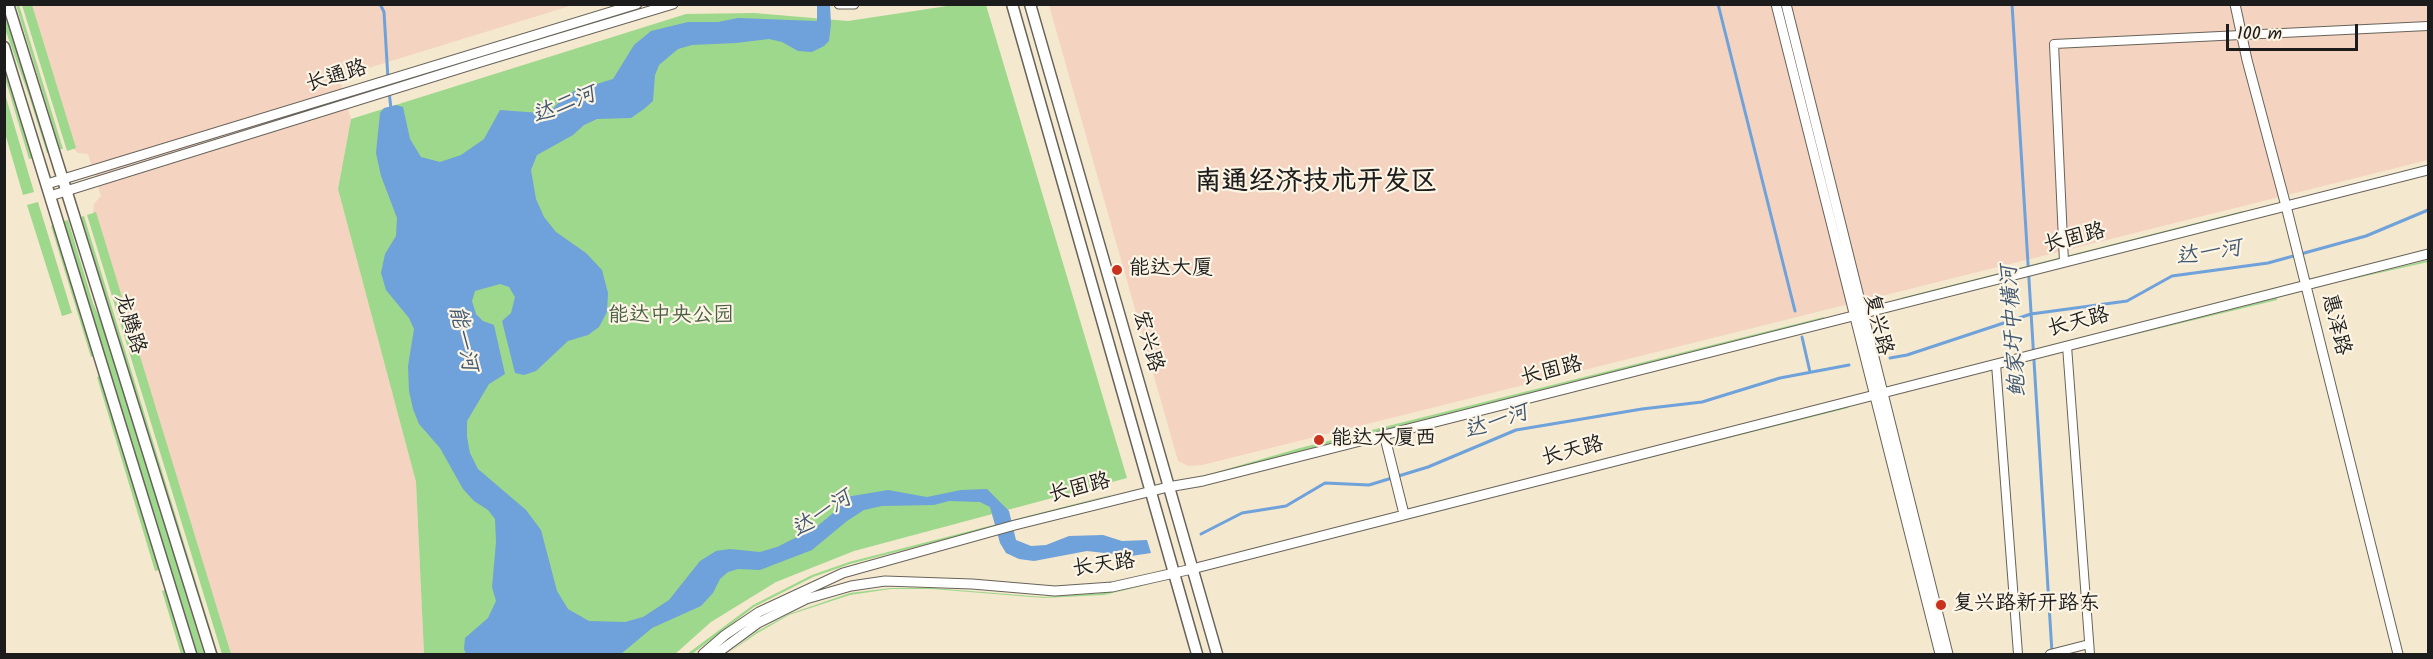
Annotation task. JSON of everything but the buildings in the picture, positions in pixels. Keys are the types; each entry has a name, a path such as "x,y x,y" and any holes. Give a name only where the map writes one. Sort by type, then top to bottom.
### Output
{"main road":[{"name":"龙腾路","path":"8,4 211,654"},
{"name":"宏兴路","path":"1012,4 1197,654"},
{"name":"宏兴路","path":"1030,4 1217,654"},
{"name":"龙腾路","path":"4,47 191,654"}],"street":[{"name":"长通路","path":"50,196 64,185 637,4"},
{"name":"长通路","path":"47,184 64,185 674,4"},
{"path":"839,4 854,4"},
{"name":"复兴路","path":"1776,4 1859,313"},
{"name":"复兴路","path":"1786,4 1940,654"},
{"name":"惠泽路","path":"2235,4 2398,654"},
{"path":"2064,261 2054,44 2428,26"},
{"name":"长固路","path":"703,654 725,635 759,612 843,573 1015,525 1168,487 1203,481 2428,170"},
{"name":"长天路","path":"716,654 758,623 806,600 851,586 885,582 934,582 1055,591 1112,587 1173,574 2428,254"},
{"path":"2067,346 2090,654"},
{"path":"1996,364 2018,654"},
{"name":"复兴路","path":"1879,394 1948,654"},
{"path":"1384,434 1404,514"},
{"path":"2050,654 2089,644"}],"shaded area":[{"path":"29,5 573,5 339,77 351,119 338,189 416,482 424,654 227,654 93,215 94,204 101,196 88,154 78,153 71,146"},
{"path":"1049,5 2428,5 2428,160 1202,465 1188,466 1178,461"}],"green space":[{"path":"4,5 50,152 47,153 5,29"},
{"path":"16,5 19,5 63,149 60,149"},
{"path":"22,5 32,5 76,148 67,151"},
{"name":"能达中央公园","path":"954,5 986,5 1127,478 854,551 776,582 711,622 675,654 424,654 416,482 338,189 351,119 686,14 754,13 848,21"},
{"path":"4,65 33,158 29,159 5,78"},
{"path":"5,94 34,192 23,195 5,133"},
{"path":"38,202 72,313 62,316 27,205"},
{"path":"2243,211 2243,213 1901,299 1901,298"},
{"path":"96,212 231,654 222,654 87,215"},
{"path":"84,216 218,654 215,654 81,217"},
{"path":"68,220 93,303 109,339 204,654 194,654 64,221"},
{"path":"54,225 94,356 91,357 51,226"},
{"path":"2428,260 2428,262 2339,282 2367,275"},
{"path":"2277,298 2277,300 2087,346 2131,335"},
{"path":"1824,318 1203,476 1300,448"},
{"path":"100,376 159,570 155,571 97,377"},
{"path":"1849,406 1848,408 1226,564"},
{"path":"1118,493 850,564 813,577 754,607 692,654 687,654 753,605 812,575 849,562"},
{"path":"1151,584 1104,595 1044,598 932,589 891,589 850,595 789,615 727,654 756,632 789,614 850,593 891,588 933,588 1044,597 1104,593"},
{"path":"165,590 185,654 181,654 162,591"}],"water":[{"name":"达二河","path":"817,5 830,5 829,41 824,46 812,52 798,51 782,42 769,39 692,45 678,49 659,65 655,75 653,101 644,109 631,118 597,119 537,155 531,170 536,199 544,217 556,232 586,253 602,270 608,293 607,312 599,327 588,335 568,341 536,371 524,375 515,373 502,321 511,313 515,297 509,287 500,284 475,291 472,301 476,314 483,321 494,325 505,374 489,384 467,421 470,453 478,469 526,510 541,530 557,591 568,609 589,621 625,622 643,617 669,600 700,561 716,551 730,549 760,552 777,547 815,528 832,514 846,497 888,490 927,497 961,490 987,489 1009,511 1016,540 1031,546 1046,545 1069,536 1103,535 1122,541 1147,540 1151,553 1131,556 1087,551 1034,561 1019,559 1006,553 1000,543 990,507 980,502 949,501 934,505 882,506 864,510 812,550 760,570 738,569 728,572 720,579 713,593 701,606 652,628 621,654 466,654 465,638 488,618 496,601 492,587 496,542 495,519 463,489 440,448 419,424 413,409 409,391 408,366 414,329 409,318 386,290 381,273 385,254 396,236 397,218 381,176 376,153 380,113 384,108 396,105 403,107 410,139 421,157 440,162 461,155 484,139 500,110 540,113 552,110 574,91 613,79 634,45 651,31 688,22 718,22 738,18 817,21"}],"waterway":[{"name":"能一河","path":"380,4 384,12 388,79"},
{"path":"1718,4 1795,311"},
{"name":"鲍家圩中横河","path":"2012,4 2052,653"},
{"name":"能一河","path":"389,91 391,109"},
{"name":"达一河","path":"1890,358 1907,355 2031,314 2127,301 2172,276 2268,263 2366,236 2428,210"},
{"path":"1802,337 1810,372"},
{"name":"达一河","path":"1201,534 1242,513 1286,506 1325,483 1369,485 1428,467 1516,430 1642,409 1702,402 1780,378 1849,365"}],"place":[{"name":"能达大厦","path":"1117,270"},
{"name":"能达大厦西","path":"1319,440"},
{"name":"复兴路新开路东","path":"1941,605"}],"district":[{"name":"南通经济技术开发区","path":"1316,184"}]}
